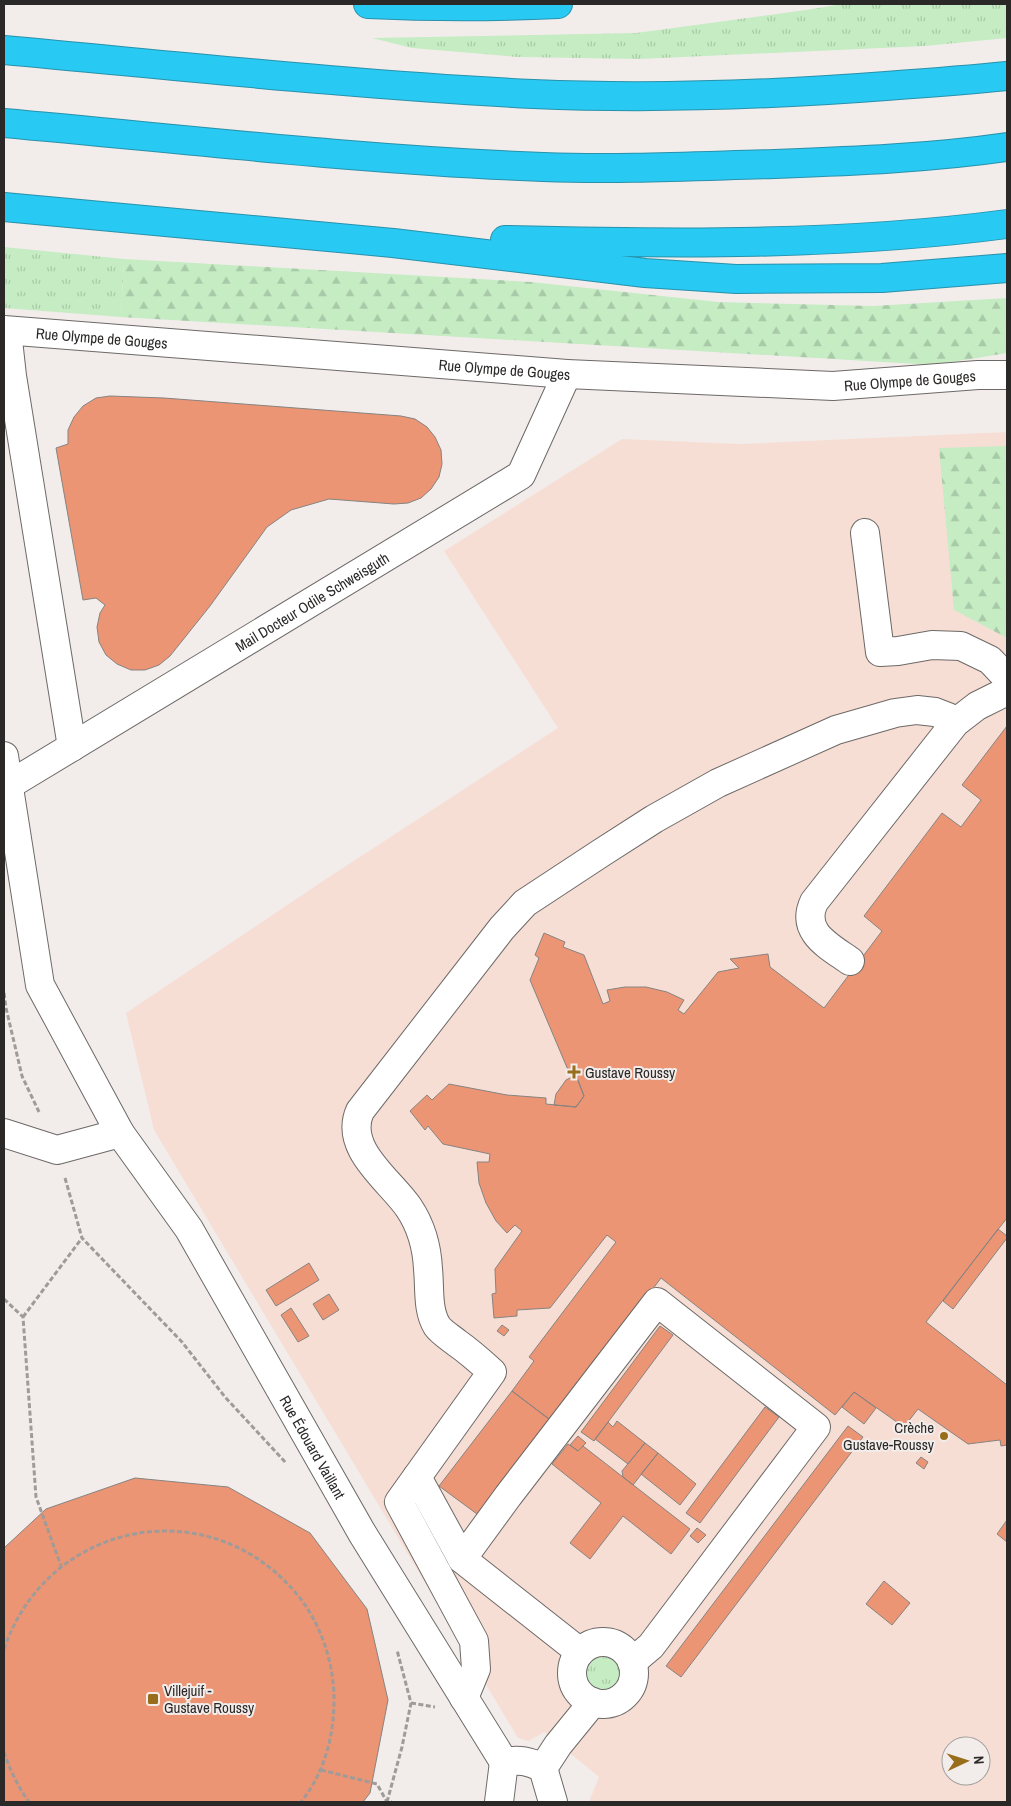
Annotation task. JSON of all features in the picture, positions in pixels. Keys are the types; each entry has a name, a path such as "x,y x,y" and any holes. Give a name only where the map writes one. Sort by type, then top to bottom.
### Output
{"highway":[{"path":"368,4 400,6 528,6 558,4"},
{"path":"4,50 406,86 535,94 655,96 752,94 850,89 1007,76"},
{"path":"4,123 412,159 545,167 658,168 846,161 1007,148"},
{"path":"4,207 394,242 644,272 736,279 882,278 1007,268"},
{"path":"394,242 467,239 656,243 759,242 852,238 1007,224"}],"street":[{"name":"Rue Olympe de Gouges","path":"6,330 566,374 833,386 978,375 1007,375"},
{"path":"6,330 72,747"},
{"name":"Mail Docteur Odile Schweisguth","path":"9,786 520,474 566,374"},
{"path":"865,533 880,652 932,645 961,646 990,660 1007,678"},
{"path":"850,961 821,941 814,931 810,919 811,908 814,902 955,723 977,706 1007,691"},
{"path":"464,1698 476,1669 474,1641 399,1502 492,1372 437,1327 430,1299 426,1250 418,1225 409,1208 372,1164 359,1141 357,1119 367,1102 502,928 525,904 600,853 654,819 718,783 836,730 895,713 917,710 935,712 948,717 955,723"},
{"name":"Rue Édouard Vaillant","path":"4,756 40,984 120,1133 189,1228 362,1533 504,1762"},
{"path":"4,1133 57,1150 120,1133"},
{"path":"462,1558 657,1302 816,1427 651,1646 632,1662"},
{"path":"417,1477 462,1558 580,1652"},
{"path":"608,1642 618,1646 632,1662 632,1683 621,1697 613,1702 603,1704 593,1702 577,1690 573,1680 573,1665 580,1652 588,1645 608,1642"},
{"path":"543,1768 558,1745 593,1702"},
{"path":"500,1802 504,1762 517,1760 531,1762 543,1768 553,1802"}],"path":[{"path":"4,993 22,1076 57,1150 82,1238 182,1342 225,1398 288,1465"},
{"path":"61,1566 36,1498 23,1317 82,1238"},
{"path":"4,1299 23,1317"},
{"path":"4,1649 10,1632 23,1608 40,1586 61,1566 84,1551 110,1540 137,1533 165,1531 193,1533 220,1540 246,1552 270,1567 290,1586 307,1608 320,1633 330,1659 334,1687 334,1715 330,1743 321,1770 301,1802"},
{"path":"387,1802 402,1747 410,1703 395,1641"},
{"path":"4,1752 10,1769 29,1802"},
{"path":"321,1770 377,1784 387,1802"},
{"path":"387,1802 392,1802"}],"shaded area":[{"name":"Gustave Roussy","path":"1007,432 1007,1802 589,1802 599,1777 544,1732 529,1741 518,1738 154,1130 126,1013 329,877 558,728 444,551 622,439 741,444"}],"green space":[{"path":"843,4 1007,4 1007,38 925,46 639,59 518,57 412,48 372,38 636,33"},
{"path":"4,247 124,259 121,317 4,308"},
{"path":"124,259 531,282 718,302 873,306 1007,298 1007,353 934,365 121,317"},
{"path":"1007,446 1007,638 954,610 939,448"},
{"path":"604,1654 611,1655 617,1659 621,1665 621,1679 617,1685 611,1689 604,1690 597,1689 591,1685 587,1679 586,1672 587,1665 591,1659 597,1655"}],"building":[{"path":"110,396 164,398 401,416 415,419 427,427 435,437 441,450 442,464 439,477 431,489 421,498 408,503 394,504 329,499 291,510 267,527 210,606 170,656 159,665 145,670 131,670 117,664 106,655 99,642 97,627 100,613 105,605 96,598 83,600 56,448 68,444 68,430 74,417 83,406 96,398"},
{"name":"Gustave Roussy","path":"1007,726 1007,1218 926,1322 1007,1385 1007,1445 1001,1446 1000,1440 968,1444 918,1409 904,1427 854,1392 835,1415 661,1278 608,1349 605,1346 549,1419 512,1391 534,1361 529,1357 616,1242 607,1235 550,1308 517,1310 517,1316 494,1318 492,1294 496,1293 495,1269 522,1231 515,1225 507,1233 496,1221 486,1203 479,1183 477,1162 489,1162 490,1154 443,1144 428,1126 425,1130 410,1111 427,1095 432,1100 449,1084 507,1095 546,1098 546,1104 576,1107 584,1096 573,1068 568,1070 530,980 539,958 535,955 544,933 565,942 563,947 584,955 603,1004 610,1001 607,990 625,987 646,987 667,992 684,1000 678,1010 684,1014 718,972 739,968 730,959 768,954 770,967 824,1008 882,931 864,916 942,813 961,827 981,800 962,785"},
{"path":"576,1075 584,1096 576,1107 554,1105 556,1094 566,1080"},
{"path":"998,1229 1007,1238 953,1309 943,1301"},
{"path":"309,1263 319,1280 276,1306 266,1290"},
{"path":"329,1294 339,1310 323,1320 313,1304"},
{"path":"291,1308 309,1336 298,1342 281,1315"},
{"path":"502,1325 509,1330 504,1336 497,1331"},
{"path":"660,1326 673,1335 594,1441 581,1432"},
{"path":"512,1391 549,1419 477,1514 439,1486"},
{"path":"854,1392 876,1408 864,1424 842,1407"},
{"path":"765,1407 779,1417 700,1523 686,1513"},
{"path":"617,1421 645,1443 628,1464 595,1439 608,1422 613,1427"},
{"path":"848,1426 863,1437 681,1677 666,1666"},
{"path":"578,1436 586,1443 578,1451 570,1445"},
{"path":"645,1443 658,1453 633,1485 623,1477 622,1471"},
{"path":"568,1444 578,1451 583,1446 690,1529 671,1554 623,1516 590,1559 570,1543 601,1503 552,1464"},
{"path":"658,1453 696,1484 680,1505 641,1474"},
{"path":"921,1457 928,1462 924,1469 916,1463"},
{"name":"Villejuif - Gustave Roussy","path":"135,1478 228,1487 310,1533 367,1609 388,1700 370,1793 363,1802 4,1802 4,1548 46,1509"},
{"path":"1007,1520 1007,1542 997,1534"},
{"path":"697,1528 706,1535 698,1543 690,1536"},
{"path":"884,1581 910,1603 892,1625 866,1604"}],"place":[{"name":"Gustave Roussy","path":"574,1072"},
{"name":"Crèche Gustave-Roussy","path":"944,1436"},
{"name":"Villejuif - Gustave Roussy","path":"153,1699"}]}
